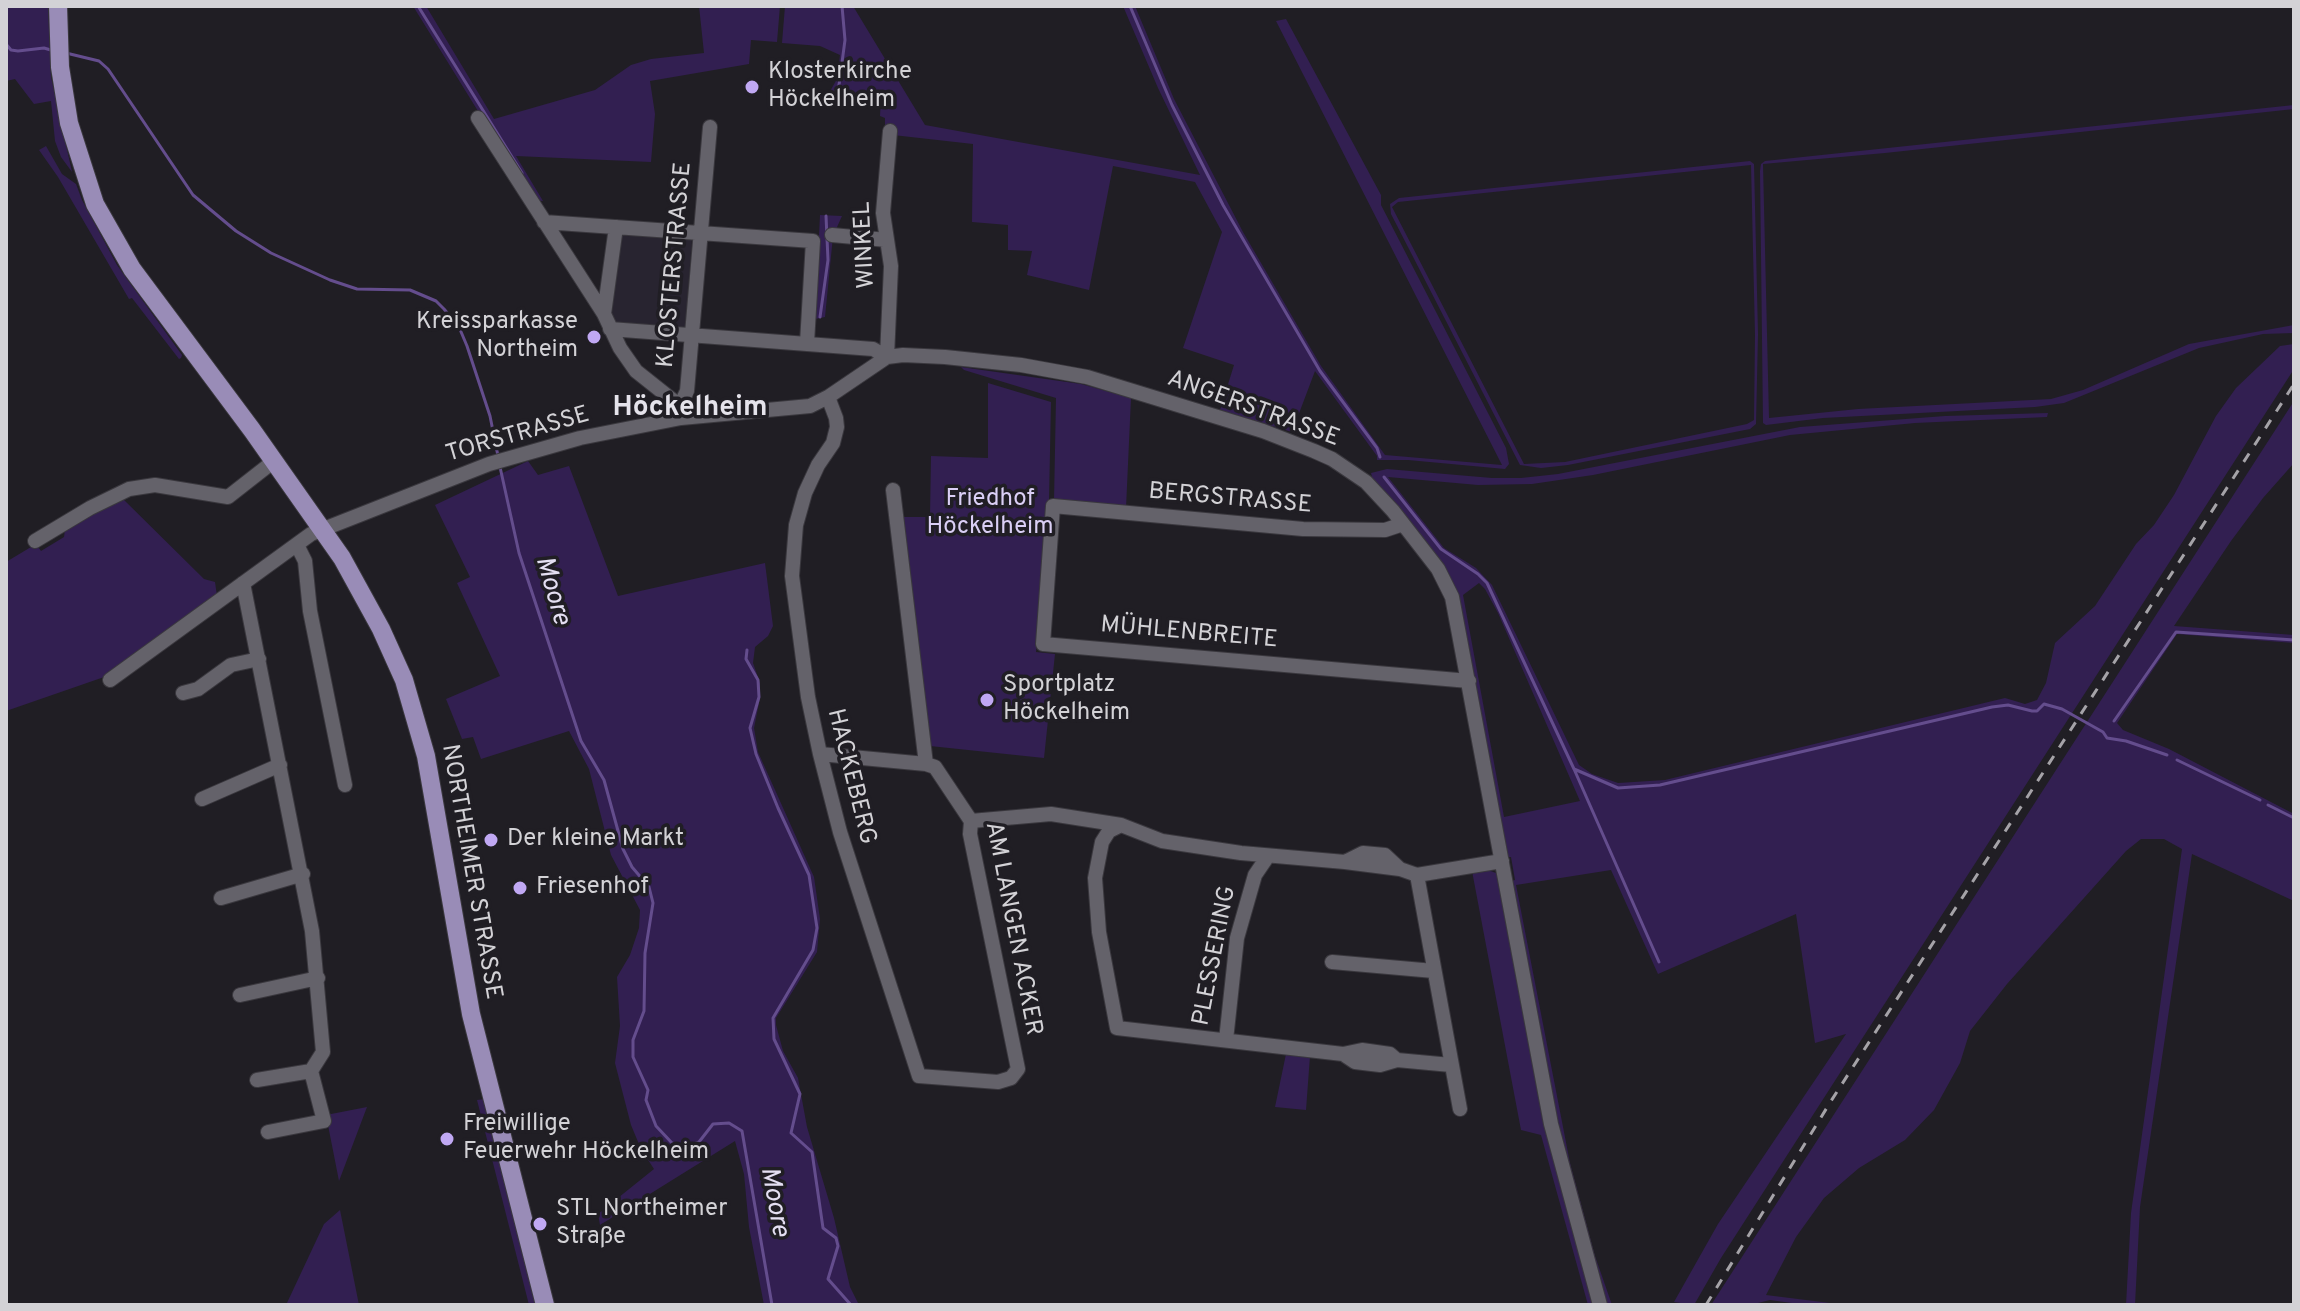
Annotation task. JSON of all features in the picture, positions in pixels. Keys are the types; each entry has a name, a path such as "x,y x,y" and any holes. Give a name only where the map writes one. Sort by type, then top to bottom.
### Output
{"main road":[{"name":"NORTHEIMER STRASSE","path":"58,6 62,78 69,123 90,190 132,269 342,558 381,629 404,680 436,804 471,1014 545,1305"}],"street":[{"path":"478,118 604,314 636,371 681,412"},
{"name":"KLOSTERSTRASSE","path":"681,412 687,391 710,127"},
{"name":"WINKEL","path":"887,357 891,266 883,213 890,131"},
{"path":"544,222 813,241 807,343"},
{"path":"604,314 616,227"},
{"path":"832,235 887,240"},
{"name":"ANGERSTRASSE","path":"610,329 873,349 887,357 903,355 976,360 1087,377 1263,431 1332,459 1366,482 1438,569 1452,597 1551,1124 1600,1305"},
{"path":"828,397 887,357"},
{"name":"TORSTRASSE","path":"323,530 505,458 580,438 681,412 791,409 810,406 828,397"},
{"name":"HACKEBERG","path":"828,397 836,418 836,434 805,493 792,554 798,634 820,754 840,832 919,1076 998,1082 1011,1078"},
{"path":"35,541 129,489 155,485 228,497 274,461"},
{"path":"820,754 926,764 893,490"},
{"name":"BERGSTRASSE","path":"1053,506 1303,529 1385,530 1403,524"},
{"name":"MÜHLENBREITE","path":"1053,506 1043,644 1469,681"},
{"path":"110,680 311,534 323,530"},
{"path":"297,545 305,561 310,611 345,785"},
{"path":"243,583 303,874 318,978 323,1052 311,1071 324,1121 268,1132"},
{"path":"183,693 198,689 231,665 259,659"},
{"name":"AM LANGEN ACKER","path":"926,764 935,767 971,821 970,834 1018,1069 1011,1078"},
{"path":"202,799 280,765"},
{"path":"971,821 1051,814 1121,825 1162,841 1241,853 1345,862 1363,853 1385,855 1400,869 1417,875 1502,861"},
{"path":"1090,819 1102,842 1109,831 1121,825"},
{"name":"PLESSERING","path":"1102,842 1095,878 1098,918 1117,1028 1226,1040 1237,938 1255,875 1268,856"},
{"name":"PLESSERING","path":"1241,853 1255,875"},
{"path":"221,898 303,874"},
{"path":"1417,875 1460,1109"},
{"path":"1332,962 1434,971"},
{"path":"240,995 318,978"},
{"path":"1226,1040 1343,1054 1355,1062 1380,1065 1397,1060 1451,1065"},
{"path":"257,1080 311,1071"}],"shaded area":[{"path":"623,232 692,238 685,330 611,324 619,235"}],"green space":[{"path":"8,6 48,6 51,77 72,172 61,157 55,141 51,101 34,104 15,79 6,81"},
{"path":"413,6 426,6 494,119 595,90 631,65 651,59 704,53 699,6 780,6 777,42 751,40 749,64 650,81 655,114 651,162 516,156 543,201 533,200"},
{"path":"785,6 853,6 925,125 1200,175 1123,6 1135,6 1174,99 1243,232 1321,366 1385,455 1502,465 1276,21 1286,19 1381,195 1381,205 1506,448 1509,464 1505,469 1377,460 1315,371 1292,432 1220,410 1234,365 1183,348 1222,232 1195,182 1113,166 1089,290 1027,275 1032,251 1008,250 1008,225 972,222 973,144 893,135 894,128 885,126 885,118 880,116 881,98 829,93 837,79 840,55 820,46 782,43"},
{"path":"2294,105 2294,109 1763,164 1769,418 1858,409 2051,399 2083,390 2189,344 2294,325 2294,333 2263,334 2199,348 2064,403 1763,423 1760,171 1761,164 1765,161"},
{"path":"46,146 62,174 76,184 117,265 182,355 181,358 132,298 129,299 39,150"},
{"path":"1750,161 1754,164 1758,334 1756,424 1750,429 1568,465 1541,468 1520,465 1391,214 1390,204 1399,198","holes":["1751,165 1754,420 1747,424 1565,462 1524,464 1392,207 1398,202"]},
{"path":"820,215 842,216 833,236 825,317 815,319"},
{"path":"2294,344 2294,369 1721,1258 1694,1305 1674,1302 1718,1224 1846,1034 1815,1043 1796,914 1658,974 1611,870 1516,885 1570,1163 1595,1256 1612,1305 1604,1305 1562,1153 1511,881 1515,880 1511,857 1506,857 1463,620 1373,481 1371,473 1387,469 1521,478 1558,474 1800,427 1945,416 2048,413 2047,417 1915,423 1790,435 1593,475 1532,484 1478,485 1388,477 1444,548 1476,568 1492,585 1579,765 1592,774 1618,783 1665,780 2005,698 2025,704 2037,700 2046,683 2055,643 2095,606 2136,544 2154,525 2174,495 2216,416 2236,388 2280,346","holes":["1479,583 1498,613 1580,801 1504,817 1463,595"]},
{"path":"961,367 1081,384 1131,398 1126,508 1054,501 1056,398"},
{"name":"Friedhof Höckelheim","path":"988,383 1051,402 1049,501 1036,652 1055,654 1044,758 930,746 901,517 930,517 931,456 988,458"},
{"path":"2294,401 2294,463 2231,541 2174,626 2294,635 2294,643 2177,634 2117,723 2123,730 2169,749 2294,814 2294,901 2192,854 2140,1207 2135,1305 2126,1305 2131,1213 2182,849 2164,839 2141,839 2126,851 2007,984 1970,1031 1960,1063 1934,1110 1905,1140 1859,1168 1824,1198 1796,1237 1766,1295 1846,1305 1806,1305 1770,1300 1750,1305 1711,1305"},
{"path":"528,461 538,475 569,466 618,596 765,563 773,626 768,636 755,647 753,663 760,683 760,698 754,728 758,752 814,877 820,919 817,952 776,1018 776,1025 783,1051 798,1078 807,1127 834,1218 850,1287 859,1305 764,1305 749,1227 744,1174 735,1141 600,1225 598,1214 654,1169 631,1125 615,1063 620,1026 617,977 630,955 639,928 640,910 611,855 589,769 569,731 481,759 473,737 462,739 446,699 500,676 457,583 470,577 435,505"},
{"path":"121,497 204,579 215,582 217,596 107,676 6,711 6,562 36,544 41,551 64,537 65,530"},
{"path":"1485,869 1496,873 1501,889 1594,1305 1588,1305 1541,1135 1521,1130 1472,871"},
{"path":"1286,1054 1310,1056 1306,1110 1275,1107"},
{"path":"485,1099 538,1305 529,1305 477,1100"},
{"path":"367,1107 339,1181 326,1115"},
{"path":"340,1210 359,1305 286,1305 324,1224"}],"waterway":[{"path":"418,6 522,173"},
{"path":"833,96 839,85 845,40 842,6"},
{"path":"1130,6 1172,105 1223,205 1320,371 1377,448 1380,457"},
{"name":"Moore","path":"6,44 11,50 44,48 54,51"},
{"name":"Moore","path":"66,53 99,61 108,69 193,195 236,231 271,253 330,280 357,289 410,290 436,301 459,327 467,346 490,416 498,456"},
{"path":"820,317 828,260 826,216"},
{"name":"Moore","path":"500,467 519,553 581,741 604,780 623,849 632,867 649,887 653,903 645,953 644,1011 633,1040 633,1057 648,1090 646,1100 656,1126 672,1143 684,1148 699,1142 713,1124 729,1123 742,1131 772,1305"},
{"path":"1384,477 1441,549 1487,583 1659,962"},
{"path":"2114,721 2176,632 2294,640"},
{"path":"747,650 746,659 758,680 759,697 750,728 756,754 809,875 817,928 813,950 773,1018 774,1039 800,1094 791,1133 812,1152 823,1228 836,1238 838,1246 828,1279 851,1305"},
{"path":"1574,769 1618,788 1660,785 1992,707 2008,705 2037,711 2044,704 2062,709 2103,732 2107,738 2167,755"},
{"path":"2177,760 2260,800"},
{"path":"2268,805 2294,818"}],"railway":[{"path":"1706,1305 1831,1101 2294,384"}],"place":[{"name":"Klosterkirche Höckelheim","path":"752,87"},
{"name":"Kreissparkasse Northeim","path":"594,337"},
{"name":"Sportplatz Höckelheim","path":"987,700"},
{"name":"Der kleine Markt","path":"491,840"},
{"name":"Friesenhof","path":"520,888"},
{"name":"Freiwillige Feuerwehr Höckelheim","path":"447,1139"},
{"name":"STL Northeimer Straße","path":"540,1224"}],"district":[{"name":"Höckelheim","path":"690,409"}]}
